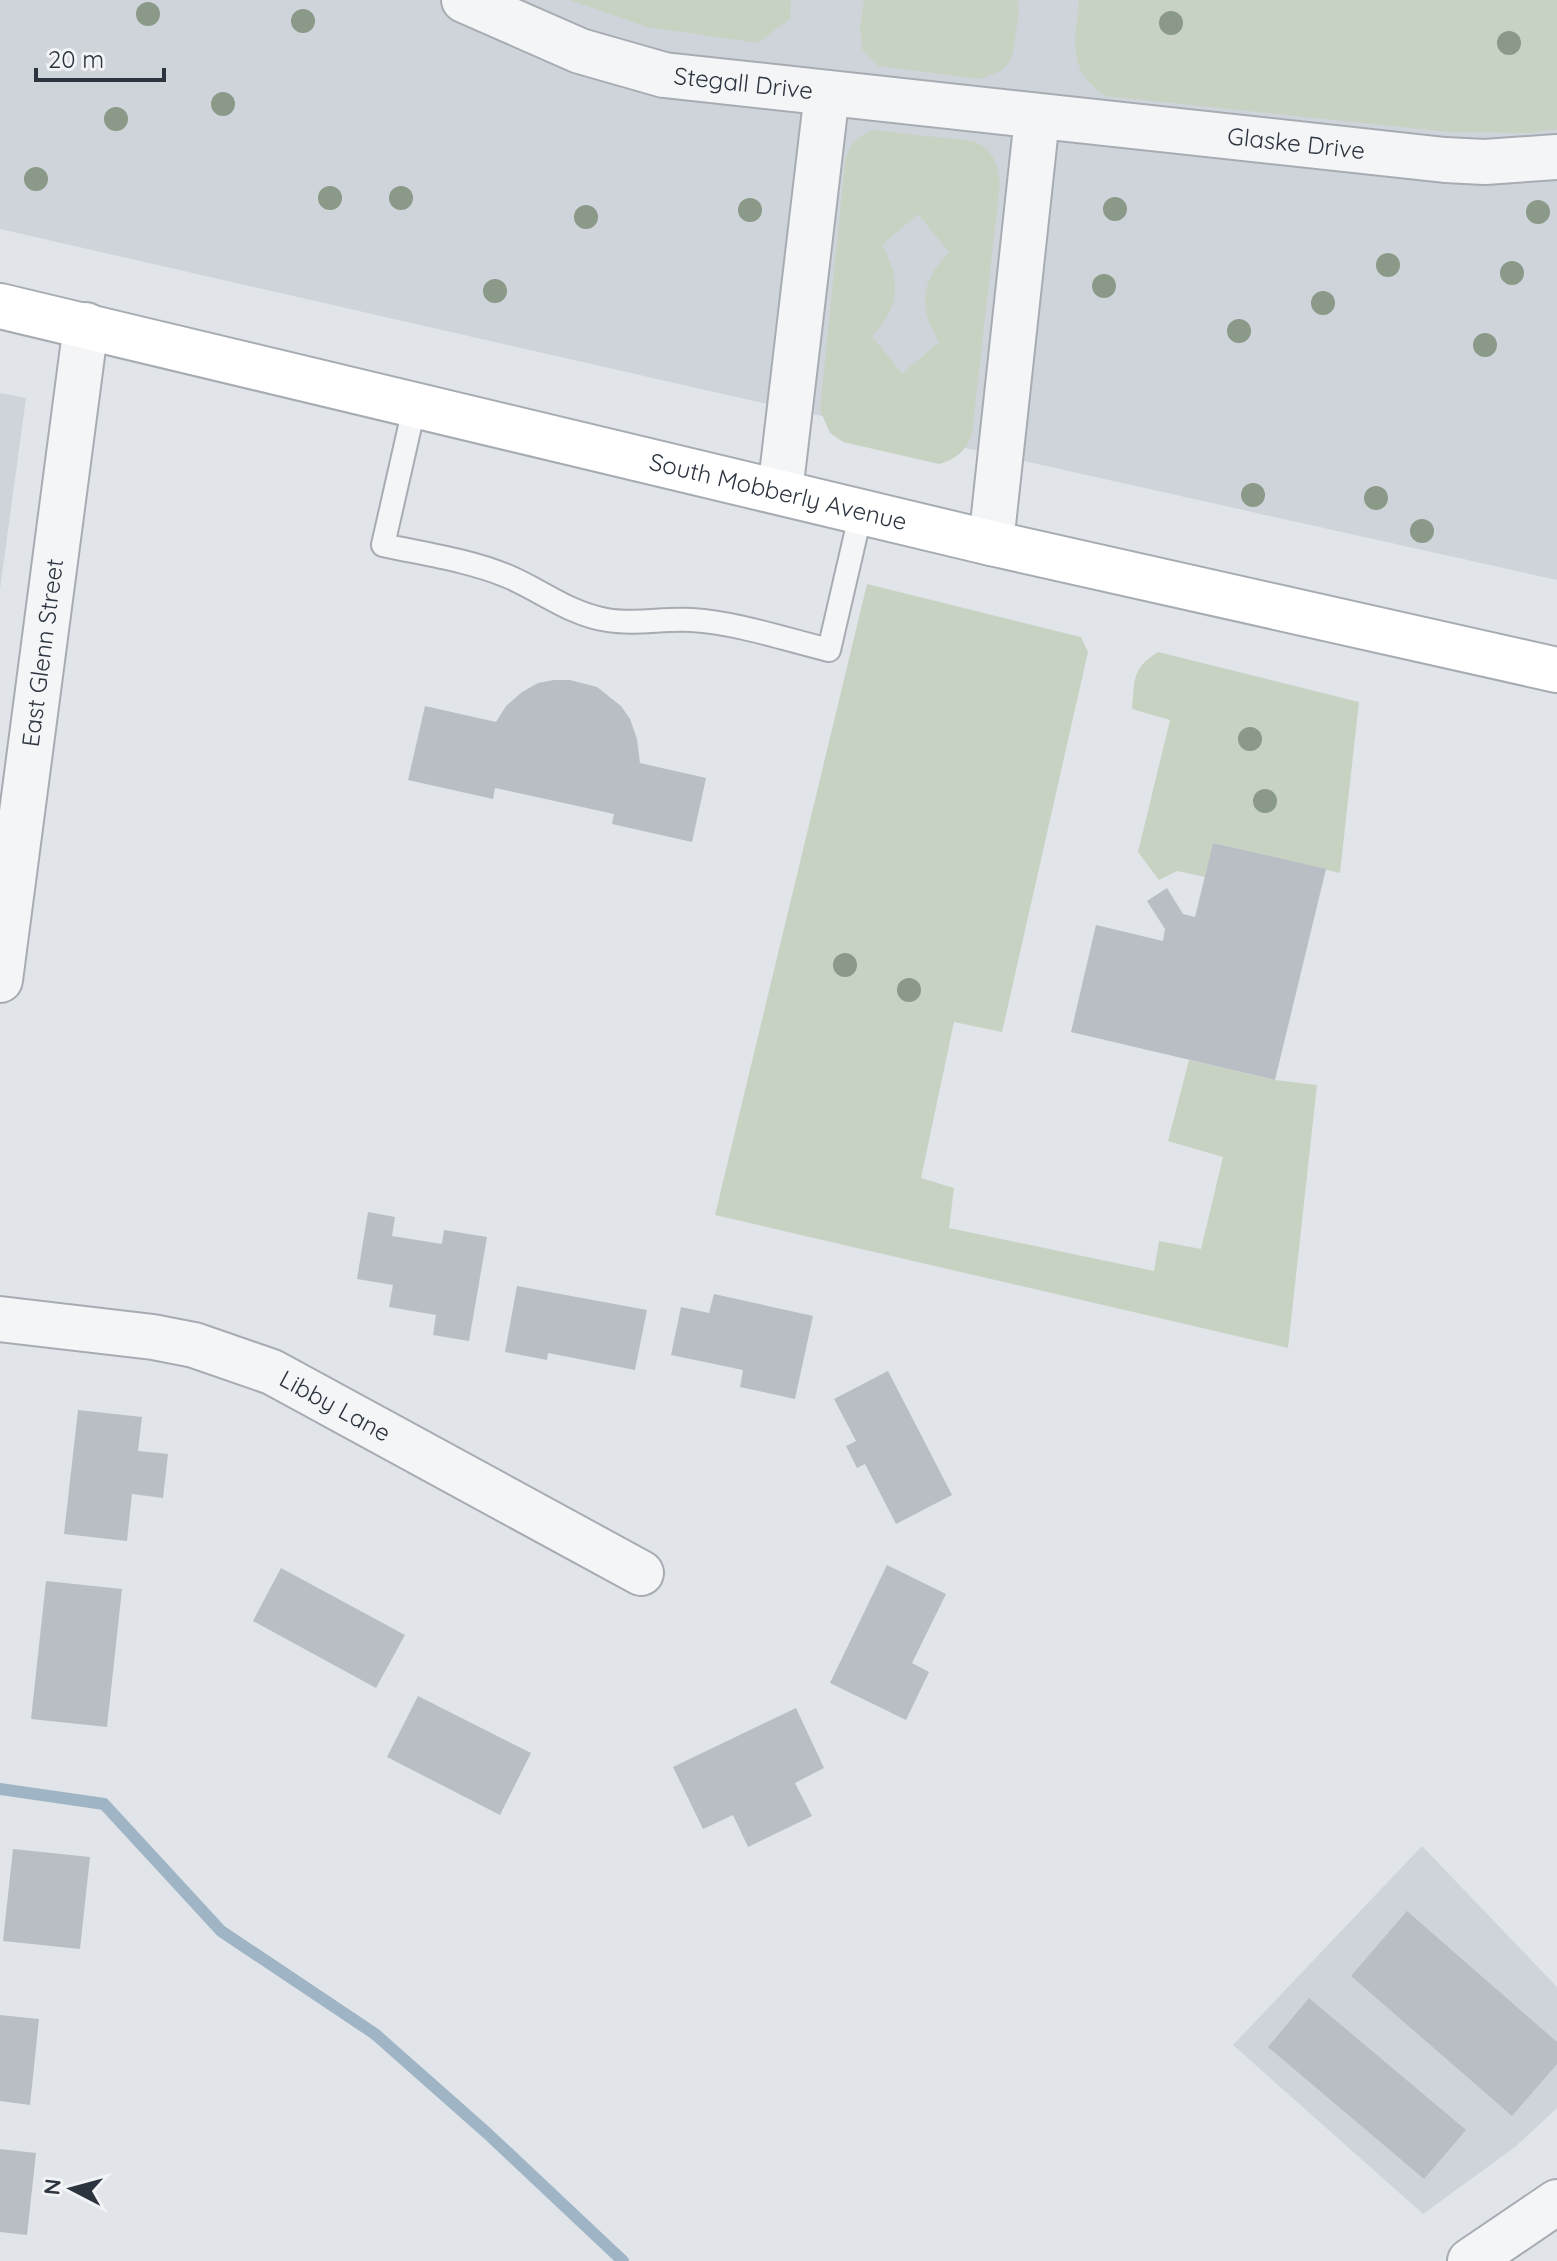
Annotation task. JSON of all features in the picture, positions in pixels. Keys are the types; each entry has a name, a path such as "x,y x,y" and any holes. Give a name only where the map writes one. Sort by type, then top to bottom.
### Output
{"main road":[{"name":"South Mobberly Avenue","path":"0,306 991,543 1557,670"}],"street":[{"name":"Stegall Drive","path":"464,0 580,51 641,70 1037,118"},
{"path":"780,492 827,93"},
{"path":"991,543 1037,118"},
{"name":"Glaske Drive","path":"1037,118 1445,160 1500,161 1557,157"},
{"name":"East Glenn Street","path":"0,980 86,325"},
{"name":"Libby Lane","path":"0,1319 184,1343 272,1372 641,1573"},
{"path":"1470,2261 1557,2202"}],"lane":[{"path":"415,404 383,545 493,570 573,611 607,620 710,622 829,650 861,512"}],"shaded area":[{"path":"0,0 1557,0 1557,580 0,229"},
{"path":"0,393 26,398 0,589"},
{"path":"1422,1846 1557,1987 1557,2108 1515,2147 1423,2214 1233,2045"}],"green space":[{"path":"570,0 791,0 790,19 758,43 647,27"},
{"path":"864,0 1017,0 1019,10 1013,52 1002,70 980,79 879,66 862,49 860,27"},
{"path":"1079,0 1557,0 1557,129 1531,133 1449,132 1106,96 1084,76 1079,65 1075,42"},
{"path":"873,130 973,141 990,152 1000,184 972,434 960,454 939,464 843,442 830,433 820,410 846,156 858,139","holes":["918,214 949,252 932,274 925,295 928,317 939,342 902,374 872,336 888,314 895,292 893,270 882,245"]},
{"path":"867,584 1081,637 1088,652 1002,1032 954,1022 921,1178 954,1188 949,1228 1154,1271 1159,1241 1201,1249 1223,1157 1168,1141 1189,1060 1275,1080 1317,1085 1288,1348 715,1215"},
{"path":"1158,652 1359,702 1340,873 1213,843 1205,877 1177,871 1159,880 1138,852 1170,720 1132,709 1136,676 1143,664"}],"building":[{"path":"570,680 597,687 621,706 630,719 637,739 640,763 706,778 692,842 612,824 614,814 495,788 493,799 408,780 425,706 496,722 506,706 522,692 538,683"},
{"path":"1213,843 1326,869 1275,1080 1071,1032 1096,925 1163,941 1165,929 1147,901 1167,888 1183,914 1195,917"},
{"path":"368,1212 395,1217 392,1236 442,1244 444,1230 487,1237 469,1341 433,1335 436,1315 389,1307 393,1285 357,1279"},
{"path":"517,1286 647,1310 635,1370 548,1353 547,1360 505,1352"},
{"path":"714,1294 813,1316 795,1399 740,1387 743,1370 671,1355 681,1307 709,1313"},
{"path":"888,1371 952,1495 896,1524 865,1464 857,1468 846,1446 856,1441 834,1399"},
{"path":"78,1410 142,1417 138,1451 168,1454 163,1498 132,1494 127,1541 64,1534"},
{"path":"887,1565 946,1594 912,1663 929,1672 906,1720 830,1683"},
{"path":"281,1568 405,1635 376,1688 253,1621"},
{"path":"46,1581 122,1589 107,1727 31,1719"},
{"path":"418,1696 531,1753 500,1815 387,1757"},
{"path":"796,1708 824,1768 795,1783 812,1816 748,1847 733,1815 703,1829 673,1767"},
{"path":"13,1849 90,1857 80,1949 3,1941"},
{"path":"1407,1911 1557,2042 1557,2064 1512,2116 1351,1976"},
{"path":"1309,1998 1466,2130 1424,2179 1268,2047"},
{"path":"0,2015 39,2019 30,2105 0,2101"},
{"path":"0,2149 36,2153 27,2235 0,2232"}],"waterway":[{"path":"0,1789 104,1804 221,1931 375,2034 488,2134 623,2261"}]}
